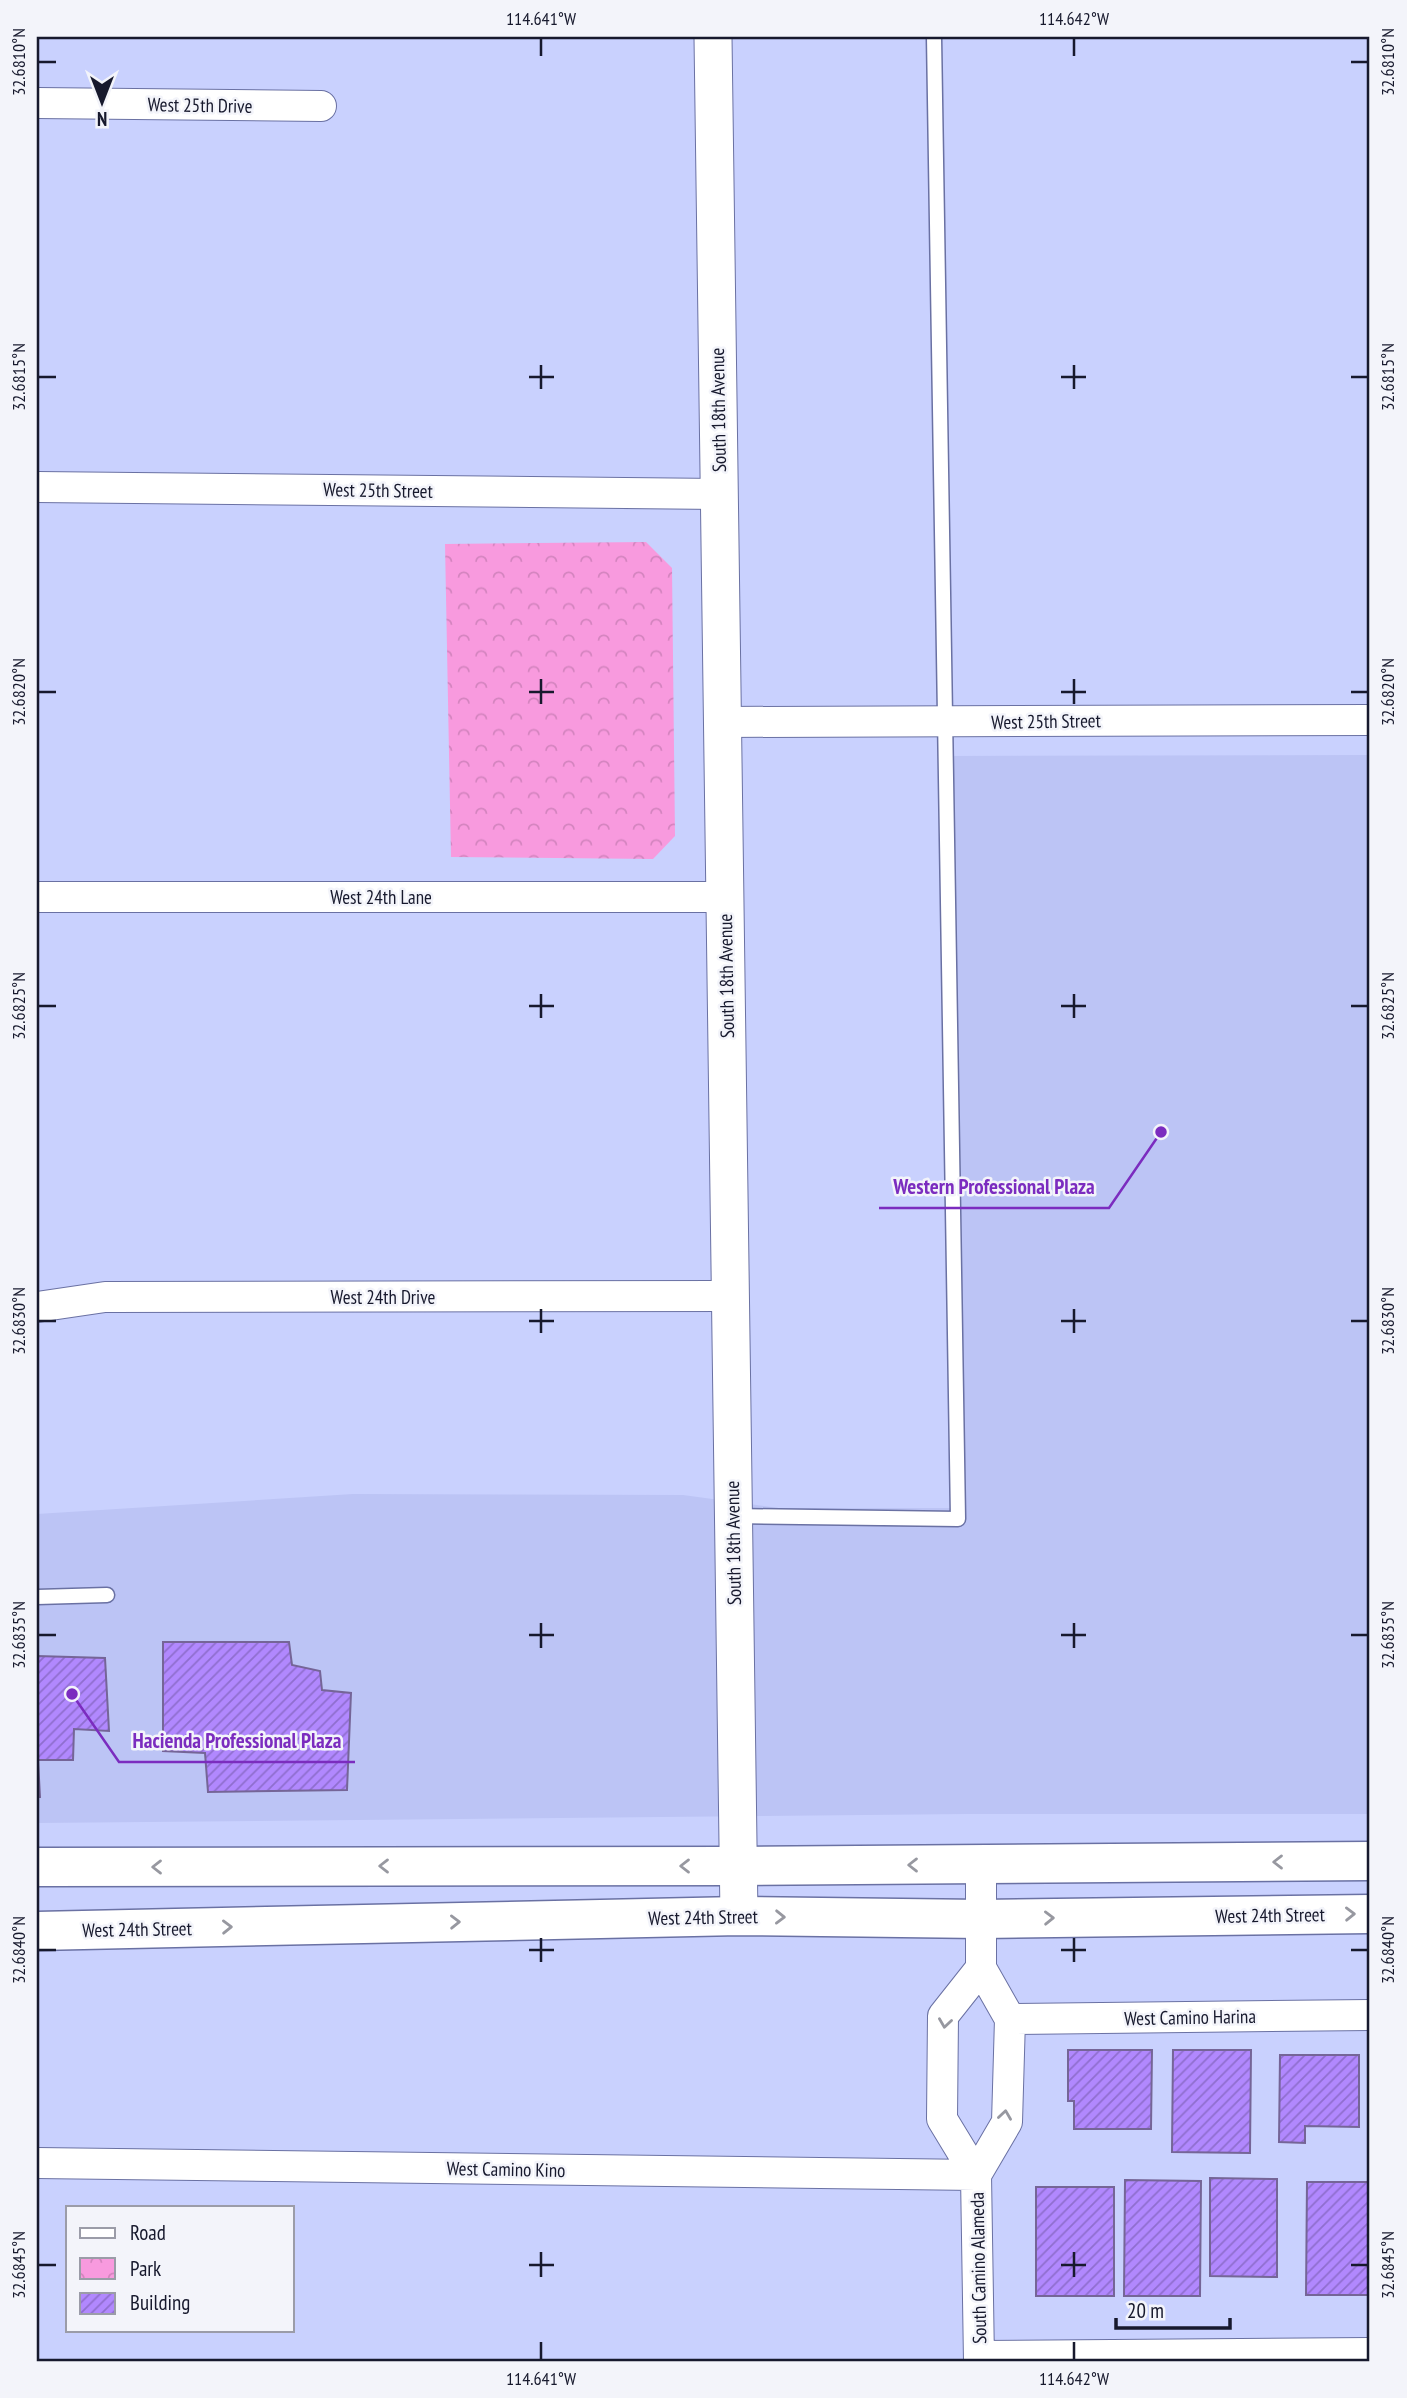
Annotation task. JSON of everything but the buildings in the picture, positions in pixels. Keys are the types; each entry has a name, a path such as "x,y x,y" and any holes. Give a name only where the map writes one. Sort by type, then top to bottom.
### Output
{"main road":[{"path":"37,1867 738,1866 1370,1861"},
{"name":"West 24th Street","path":"37,1931 739,1916 981,1919 1370,1914"}],"street":[{"name":"South 18th Avenue","path":"713,37 739,1916"},
{"name":"West 25th Drive","path":"37,103 321,106"},
{"name":"West 25th Street","path":"37,487 719,494"},
{"name":"West 25th Street","path":"722,722 1370,720"},
{"name":"West 24th Lane","path":"37,897 724,897"},
{"name":"West 24th Drive","path":"37,1307 105,1297 730,1296"},
{"path":"981,1863 981,1968 1010,2019"},
{"name":"South Camino Alameda","path":"979,2359 976,2175 942,2119 943,2015 981,1968"},
{"name":"West Camino Harina","path":"1010,2019 1370,2015"},
{"name":"South Camino Alameda","path":"976,2175 1007,2122 1010,2019"},
{"name":"West Camino Kino","path":"37,2163 976,2175"},
{"path":"979,2359 1370,2353"}],"lane":[{"path":"733,1516 958,1519 934,37"},
{"path":"37,1597 107,1595"}],"shaded area":[{"path":"1370,755 1370,1814 967,1814 37,1823 37,1514 353,1494 683,1495 778,1508 957,1508 945,756"}],"green space":[{"path":"646,542 672,568 675,836 653,859 451,857 445,544"}],"place":[{"name":"Western Professional Plaza","path":"1161,1132"},
{"name":"Hacienda Professional Plaza","path":"72,1694"}]}
